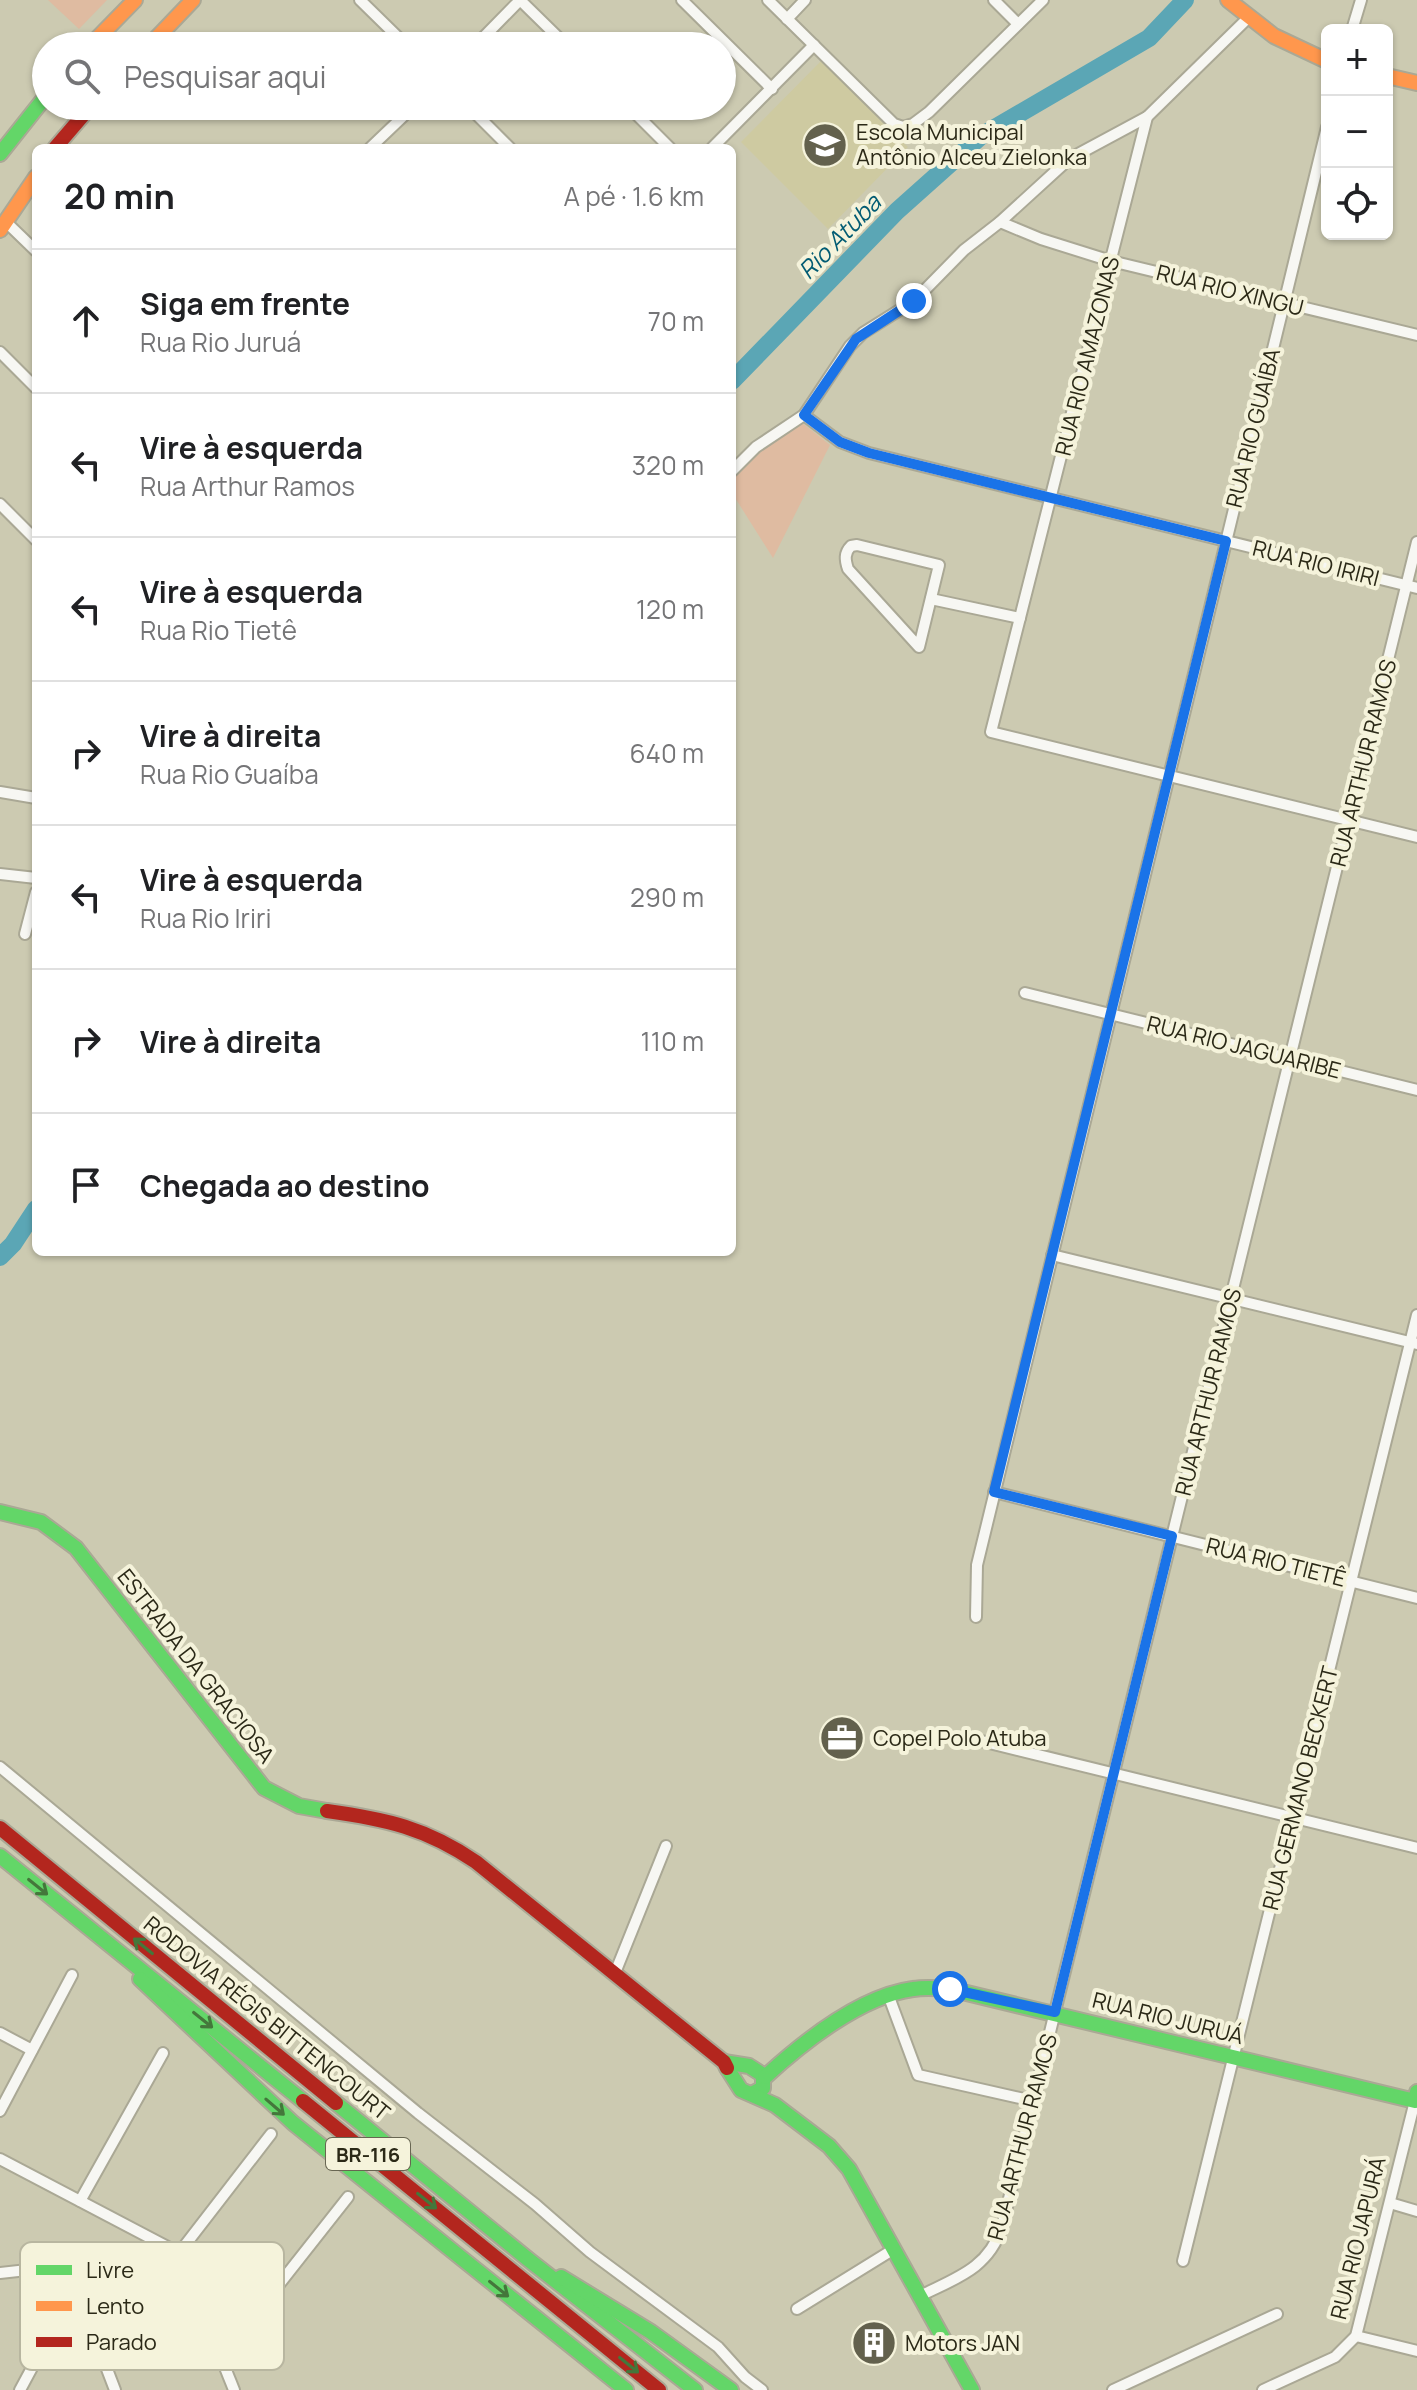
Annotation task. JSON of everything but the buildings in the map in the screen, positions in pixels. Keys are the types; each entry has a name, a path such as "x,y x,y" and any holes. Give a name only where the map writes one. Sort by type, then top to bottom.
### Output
{"main road":[{"path":"104,32 135,0"},
{"path":"162,32 193,0"},
{"path":"1228,0 1292,48 1321,59"},
{"path":"1393,77 1417,83"},
{"path":"0,154 32,114"},
{"path":"63,144 81,120"},
{"path":"3,226 32,183"},
{"name":"ESTRADA DA GRACIOSA","path":"0,1512 41,1522 76,1548 264,1788 299,1806 394,1821 443,1839 476,1862 724,2062 738,2084"},
{"name":"RODOVIA RÉGIS BITTENCOURT","path":"0,1828 529,2260 695,2390"},
{"name":"RODOVIA RÉGIS BITTENCOURT","path":"0,1856 659,2390"},
{"path":"77,1918 293,2123 626,2390"},
{"name":"RUA RIO JURUÁ","path":"760,2074 858,2010 912,1989 950,1989 1416,2098"},
{"name":"ESTRADA DA GRACIOSA","path":"724,2062 760,2074"},
{"path":"760,2074 741,2073 738,2084 746,2093 775,2105 839,2157 858,2182 972,2390"},
{"path":"752,2094 758,2093 760,2074"},
{"path":"760,2074 775,2105"},
{"path":"529,2260 651,2332 731,2390"}],"street":[{"path":"360,0 393,32"},
{"path":"489,32 520,0 553,32"},
{"path":"682,0 714,32"},
{"path":"768,0 894,124 903,127 929,112 1043,0"},
{"path":"787,19 805,0"},
{"path":"994,0 1018,24"},
{"path":"1354,24 1361,0"},
{"path":"736,467 756,447 804,415 856,339 914,301 974,241 1000,222 1069,159 1147,117 1248,18"},
{"path":"716,144 814,45"},
{"path":"736,53 772,89"},
{"name":"RUA RIO AMAZONAS","path":"1147,117 991,732 1169,776"},
{"path":"374,144 399,120"},
{"path":"482,120 506,144"},
{"path":"642,120 666,144"},
{"name":"RUA RIO GUAÍBA","path":"976,1617 977,1565 994,1492 1321,152"},
{"name":"RUA RIO XINGU","path":"1000,222 1041,239 1111,261 1417,335"},
{"path":"3,226 32,248"},
{"path":"0,352 32,384"},
{"name":"RUA RIO IRIRI","path":"804,415 824,432 854,448 1412,586"},
{"path":"0,504 32,536"},
{"name":"RUA ARTHUR RAMOS","path":"920,2296 972,2269 991,2252 1002,2227 1348,820 1412,586 1417,542"},
{"path":"857,545 939,565 931,599 919,647 883,604 854,577 845,559 847,550 857,545"},
{"path":"931,599 1020,618"},
{"path":"1169,776 1417,837"},
{"path":"0,792 32,797"},
{"path":"0,874 32,878"},
{"path":"25,934 32,918"},
{"name":"RUA RIO JAGUARIBE","path":"1025,993 1417,1090"},
{"path":"1052,1255 1414,1344"},
{"name":"RUA GERMANO BECKERT","path":"1183,2261 1351,1582 1414,1344 1417,1315"},
{"name":"RUA RIO TIETÊ","path":"994,1492 1417,1598"},
{"path":"969,1738 1417,1848"},
{"path":"0,1767 590,2252 718,2347 745,2377 762,2390"},
{"path":"615,1973 666,1846"},
{"path":"0,2111 72,1975"},
{"path":"889,1997 918,2075 1033,2101"},
{"path":"0,2033 32,2050"},
{"path":"80,2201 163,2053"},
{"name":"RUA RIO JAPURÁ","path":"1263,2390 1335,2357 1356,2336 1416,2098"},
{"path":"188,2242 271,2134"},
{"path":"0,2159 158,2242"},
{"path":"284,2279 348,2197"},
{"path":"1390,2203 1417,2211"},
{"path":"797,2309 894,2249"},
{"path":"0,2273 20,2271"},
{"path":"1113,2390 1277,2314"},
{"path":"1356,2336 1417,2351"},
{"path":"20,2390 31,2370"},
{"path":"107,2370 115,2390"},
{"path":"227,2370 234,2390"}],"shaded area":[{"path":"48,0 107,0 79,29"},
{"name":"Escola Municipal Antônio Alceu Zielonka","path":"821,61 908,147 828,229 741,142"},
{"path":"801,422 830,445 773,558 736,499 736,475 750,459"}],"waterway":[{"name":"Rio Atuba","path":"736,377 897,211 981,136 1149,38 1185,0"},
{"name":"Rio Atuba","path":"0,1257 13,1244 32,1215"}],"traffic: fast":[{"path":"0,154 32,114"},
{"path":"0,1512 41,1522 76,1548 264,1788 299,1806 327,1811"},
{"path":"0,1856 303,2101"},
{"path":"140,1979 293,2123 626,2390"},
{"path":"765,2077 814,2036 853,2011 893,1993 932,1988 950,1989 1415,2101 1417,2092"},
{"path":"724,2062 749,2066 763,2075 763,2088 752,2094"},
{"path":"727,2068 741,2090 775,2105 829,2146 849,2169 972,2390"},
{"path":"336,2103 695,2390"},
{"path":"561,2277 651,2332 731,2390"}],"traffic: slow":[{"path":"104,32 135,0"},
{"path":"162,32 193,0"},
{"path":"1228,0 1274,36 1321,58"},
{"path":"1393,77 1417,83"},
{"path":"0,230 32,183"}],"traffic: jam":[{"path":"58,144 79,120"},
{"path":"327,1811 405,1827 458,1850 724,2062 727,2068"},
{"path":"0,1828 336,2103"},
{"path":"303,2101 659,2390"}],"place":[{"name":"Escola Municipal Antônio Alceu Zielonka","path":"825,145"},
{"name":"Copel Polo Atuba","path":"842,1738"},
{"name":"Motors JAN","path":"874,2343"}],"route":[{"path":"914,301 863,333 850,346 804,415 824,432 869,453 1226,541 994,1492 1172,1536 1055,2012 950,1989"}]}
